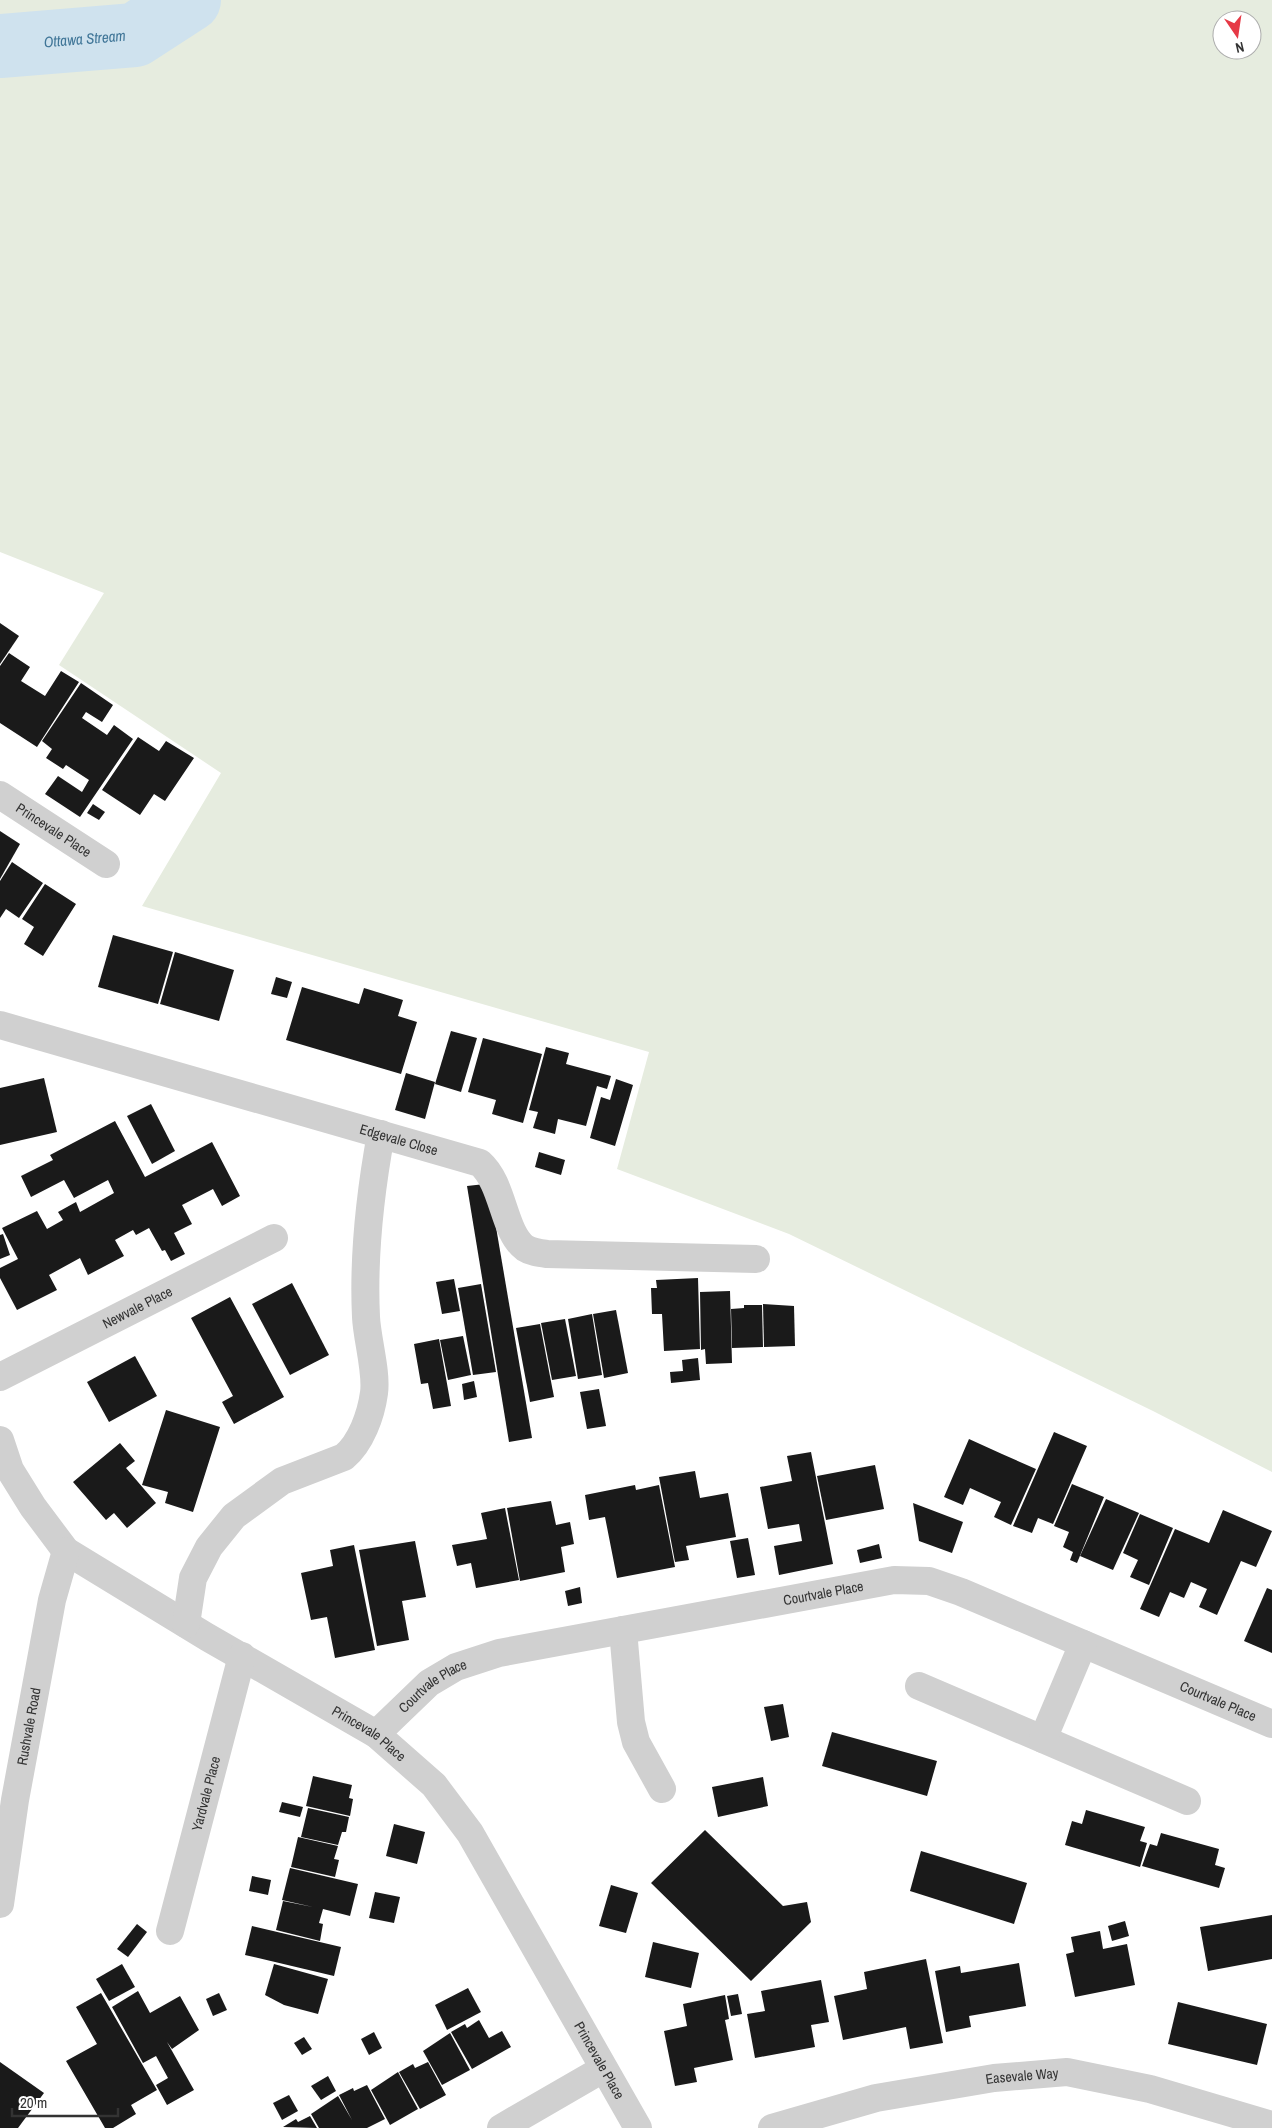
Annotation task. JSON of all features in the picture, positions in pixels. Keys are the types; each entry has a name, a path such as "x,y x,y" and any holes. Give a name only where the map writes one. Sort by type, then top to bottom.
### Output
{"street":[{"name":"Princevale Place","path":"0,795 106,864"},
{"name":"Edgevale Close","path":"0,1025 480,1163 492,1177 517,1239 524,1247 533,1252 547,1254 756,1259"},
{"path":"186,1624 193,1578 209,1547 234,1516 282,1481 344,1458 352,1451 359,1440 375,1390 366,1317 366,1278 368,1217 381,1134"},
{"name":"Newvale Place","path":"0,1377 274,1238"},
{"name":"Princevale Place","path":"0,1440 10,1470 33,1507 66,1551 186,1624 376,1734 434,1785 470,1833 638,2128"},
{"name":"Rushvale Road","path":"0,1904 7,1807 52,1600 66,1551"},
{"name":"Courtvale Place","path":"376,1734 430,1683 456,1668 499,1653 894,1580 928,1582 961,1592 1272,1724"},
{"path":"623,1630 631,1722 636,1742 662,1788"},
{"path":"1043,1739 1083,1644"},
{"name":"Yardvale Place","path":"170,1931 242,1656"},
{"path":"919,1686 1187,1801"},
{"path":"501,2128 603,2069"},
{"name":"Easevale Way","path":"772,2128 876,2098 994,2078 1067,2072 1150,2089 1272,2124"}],"shaded area":[{"path":"0,0 1272,0 1272,1472 1153,1411 789,1234 617,1169 649,1052 142,906 221,773 59,665 104,593 0,552"}],"building":[{"path":"0,623 19,636 0,664"},
{"path":"9,653 30,667 21,681 45,696 61,671 79,682 37,747 0,723 0,666"},
{"path":"81,683 113,705 102,722 86,712 82,718 107,735 114,725 133,739 80,817 45,794 58,776 82,792 89,780 66,765 63,769 46,758 52,749 42,741"},
{"path":"138,737 159,751 166,741 194,758 165,801 154,794 140,815 102,790"},
{"path":"93,804 105,812 99,820 87,813"},
{"path":"0,831 20,844 0,879"},
{"path":"12,862 43,883 19,918 6,909 0,918 0,881"},
{"path":"45,884 76,904 43,956 24,944 34,927 22,919"},
{"path":"113,935 173,952 158,1004 98,987"},
{"path":"175,952 234,970 219,1021 160,1004"},
{"path":"276,977 292,982 287,998 271,994"},
{"path":"302,987 359,1004 364,988 403,1000 398,1016 417,1022 401,1074 286,1040"},
{"path":"451,1031 477,1038 461,1092 435,1084"},
{"path":"483,1038 542,1054 523,1123 492,1114 496,1100 468,1092"},
{"path":"546,1047 569,1053 566,1064 611,1076 607,1089 597,1086 586,1126 558,1119 555,1134 533,1128 538,1112 529,1110"},
{"path":"406,1073 435,1082 425,1119 395,1110"},
{"path":"44,1078 57,1132 0,1145 0,1088"},
{"path":"616,1079 633,1085 615,1146 590,1138 601,1097 610,1100"},
{"path":"151,1104 175,1151 152,1164 127,1116"},
{"path":"115,1121 145,1177 212,1142 240,1196 222,1206 213,1189 182,1205 192,1224 174,1233 185,1254 171,1261 165,1250 162,1251 149,1228 136,1235 133,1230 115,1240 124,1256 88,1275 80,1258 49,1275 57,1290 17,1310 0,1278 0,1268 18,1259 2,1228 37,1211 47,1229 63,1220 58,1212 76,1202 80,1212 114,1193 108,1180 74,1198 64,1180 31,1197 21,1176 53,1160 50,1155"},
{"path":"539,1152 565,1160 561,1175 535,1167"},
{"path":"485,1184 490,1192 532,1438 509,1442 467,1186"},
{"path":"3,1234 10,1255 0,1259 0,1235"},
{"path":"698,1278 700,1349 664,1351 662,1314 652,1314 651,1288 657,1288 656,1280"},
{"path":"454,1279 460,1311 442,1314 436,1282"},
{"path":"292,1283 329,1355 290,1375 252,1304"},
{"path":"481,1284 496,1372 473,1375 458,1288"},
{"path":"730,1291 732,1363 706,1364 705,1349 701,1350 700,1292"},
{"path":"230,1297 284,1397 234,1424 222,1402 233,1396 191,1318"},
{"path":"763,1304 794,1306 795,1346 764,1347"},
{"path":"744,1305 762,1305 763,1347 732,1348 731,1309 744,1308"},
{"path":"616,1310 628,1373 604,1378 593,1314"},
{"path":"592,1314 602,1375 578,1379 568,1319"},
{"path":"565,1319 576,1376 552,1380 541,1323"},
{"path":"540,1324 554,1397 530,1402 516,1328"},
{"path":"463,1336 471,1375 448,1380 440,1340"},
{"path":"439,1339 451,1406 433,1409 428,1383 421,1384 414,1344"},
{"path":"135,1356 157,1396 109,1422 87,1382"},
{"path":"698,1358 700,1380 671,1383 670,1372 683,1371 682,1360"},
{"path":"474,1381 477,1397 464,1400 462,1384"},
{"path":"599,1389 606,1426 587,1429 580,1392"},
{"path":"166,1410 220,1427 193,1512 165,1503 168,1492 142,1485"},
{"path":"1054,1432 1087,1446 1053,1524 1038,1518 1032,1533 1013,1526"},
{"path":"969,1439 1036,1469 1011,1525 994,1517 1001,1502 970,1488 963,1505 944,1497"},
{"path":"120,1443 135,1461 126,1468 156,1503 127,1528 114,1513 106,1520 73,1482"},
{"path":"811,1452 833,1564 779,1575 774,1546 802,1541 799,1524 768,1529 760,1487 792,1481 787,1456"},
{"path":"875,1465 884,1509 826,1520 817,1476"},
{"path":"695,1471 700,1498 728,1493 736,1537 686,1546 689,1560 675,1562 659,1477"},
{"path":"1072,1484 1104,1497 1077,1563 1070,1560 1073,1552 1063,1547 1069,1532 1054,1526"},
{"path":"635,1485 636,1490 659,1485 675,1567 617,1578 605,1517 589,1520 585,1495"},
{"path":"1106,1499 1139,1513 1113,1570 1080,1556"},
{"path":"551,1501 556,1525 570,1522 574,1544 561,1547 565,1572 520,1581 507,1508"},
{"path":"913,1503 963,1522 952,1553 919,1541"},
{"path":"505,1508 519,1580 476,1588 471,1563 457,1566 452,1545 487,1539 481,1513"},
{"path":"1223,1510 1272,1531 1256,1567 1241,1561 1217,1615 1199,1607 1207,1589 1191,1582 1184,1598 1170,1592 1159,1617 1140,1609 1175,1529 1209,1543"},
{"path":"1140,1514 1173,1528 1149,1585 1130,1577 1138,1560 1123,1553"},
{"path":"748,1538 755,1575 737,1578 730,1541"},
{"path":"415,1541 426,1597 402,1601 409,1640 377,1646 359,1550"},
{"path":"879,1544 882,1558 860,1563 857,1550"},
{"path":"354,1545 375,1650 335,1658 327,1617 311,1620 301,1573 333,1566 330,1550"},
{"path":"580,1587 582,1603 568,1606 565,1591"},
{"path":"1267,1588 1272,1590 1272,1653 1244,1641"},
{"path":"783,1704 789,1737 771,1741 764,1707"},
{"path":"832,1732 937,1761 927,1796 822,1766"},
{"path":"313,1776 352,1785 349,1798 353,1799 350,1816 306,1806"},
{"path":"763,1777 768,1806 718,1817 712,1787"},
{"path":"282,1802 303,1807 300,1817 279,1812"},
{"path":"308,1808 349,1817 346,1832 342,1832 338,1845 301,1837"},
{"path":"1086,1810 1145,1827 1140,1841 1147,1843 1140,1867 1065,1845 1072,1821 1082,1824"},
{"path":"394,1824 425,1832 417,1864 386,1856"},
{"path":"705,1830 783,1906 807,1902 811,1922 751,1981 651,1883"},
{"path":"1161,1833 1219,1849 1215,1865 1225,1868 1219,1888 1142,1866 1150,1844 1157,1846"},
{"path":"298,1837 338,1846 334,1859 339,1860 335,1877 291,1867"},
{"path":"921,1851 1027,1883 1014,1924 910,1891"},
{"path":"290,1868 358,1884 350,1916 323,1909 319,1923 323,1924 320,1941 276,1930 283,1901 313,1907 282,1900"},
{"path":"252,1876 271,1880 268,1895 249,1891"},
{"path":"611,1885 638,1893 626,1933 599,1926"},
{"path":"375,1892 400,1897 394,1923 369,1918"},
{"path":"1272,1915 1272,1959 1208,1971 1200,1927"},
{"path":"1125,1921 1129,1936 1112,1941 1108,1926"},
{"path":"137,1924 147,1932 128,1957 117,1949"},
{"path":"252,1926 341,1947 334,1976 245,1955"},
{"path":"1100,1931 1103,1949 1127,1944 1135,1985 1075,1997 1066,1954 1074,1952 1071,1937"},
{"path":"653,1942 699,1953 691,1988 645,1977"},
{"path":"926,1959 943,2043 910,2049 906,2027 843,2040 834,1996 867,1989 864,1972"},
{"path":"1019,1963 1026,2006 969,2016 971,2027 946,2032 935,1971 960,1966 961,1973"},
{"path":"122,1964 135,1987 109,2001 96,1979"},
{"path":"274,1964 328,1979 318,2014 284,2005 265,1995"},
{"path":"821,1980 829,2022 811,2025 815,2047 755,2058 747,2014 765,2011 761,1991"},
{"path":"468,1988 481,2012 447,2030 435,2005"},
{"path":"138,1991 150,2013 180,1996 199,2030 172,2049 167,2042 194,2090 167,2105 156,2085 168,2078 156,2056 143,2063 112,2007"},
{"path":"101,1993 157,2090 131,2105 136,2114 113,2128 105,2128 66,2061 97,2044 76,2007"},
{"path":"219,1993 227,2010 213,2016 206,1999"},
{"path":"738,1994 742,2014 731,2016 727,1996"},
{"path":"725,1995 729,2019 725,2020 733,2060 694,2068 697,2082 675,2086 664,2031 687,2026 683,2004"},
{"path":"1178,2002 1267,2024 1257,2065 1168,2044"},
{"path":"479,2020 489,2038 502,2031 511,2047 472,2069 451,2032 465,2024 467,2028"},
{"path":"374,2032 382,2048 369,2055 361,2039"},
{"path":"450,2033 470,2070 442,2085 423,2051"},
{"path":"304,2037 312,2049 302,2055 294,2043"},
{"path":"0,2062 44,2093 18,2128 0,2128"},
{"path":"428,2062 446,2095 420,2109 399,2072 413,2064 415,2068"},
{"path":"398,2072 418,2109 390,2125 371,2090"},
{"path":"328,2076 336,2091 321,2100 311,2086"},
{"path":"367,2085 385,2119 367,2128 319,2128 311,2114 338,2096 352,2120 339,2095 353,2088 354,2091"},
{"path":"289,2095 298,2111 282,2120 273,2103"},
{"path":"310,2116 317,2128 283,2127 296,2119 298,2122"}],"waterway":[{"name":"Ottawa Stream","path":"0,46 135,35 189,0"}]}
